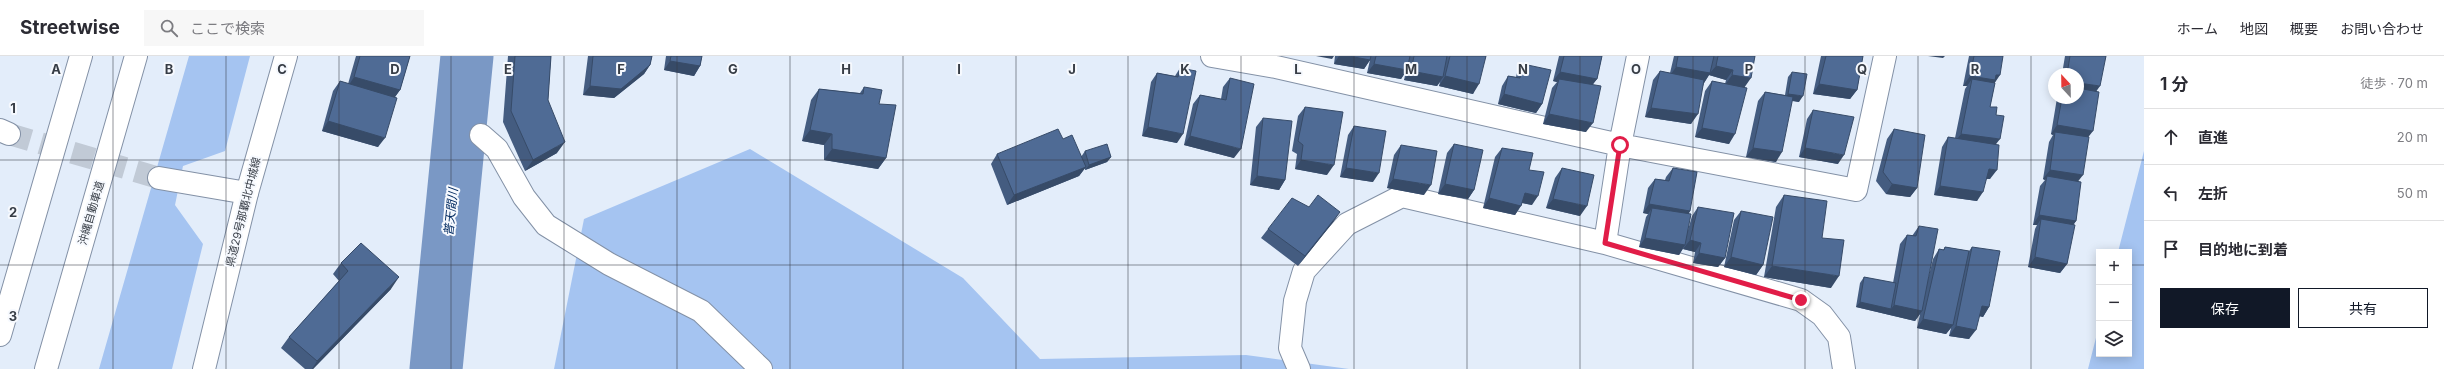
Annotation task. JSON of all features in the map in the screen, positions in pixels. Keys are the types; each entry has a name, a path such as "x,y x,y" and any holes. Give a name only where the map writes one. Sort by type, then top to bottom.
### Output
{"main road":[{"path":"0,335 81,56"},
{"name":"沖縄自動車道","path":"46,369 136,56"},
{"name":"県道29号那覇北中城線","path":"204,369 247,193 286,56"},
{"path":"1212,56 1277,61 1620,145 1856,190 1885,56"},
{"path":"1605,243 1620,145 1638,56"},
{"path":"481,135 497,149 524,197 546,225 609,264 701,310 761,369"},
{"path":"159,178 247,193"},
{"path":"1299,369 1290,348 1295,301 1304,271 1347,224 1402,196 1605,243 1801,300 1822,315 1839,337 1844,369"}],"shaded area":[{"path":"189,56 250,56 225,151 183,166 175,205 203,244 172,369 99,369"},
{"path":"750,149 963,278 1040,359 1246,355 1349,369 554,369 584,219"},
{"path":"2144,151 2144,369 2088,369 2096,338 2096,357 2132,357 2132,249 2119,249"}],"building":[{"path":"360,56 410,56 400,90 354,77"},
{"path":"515,56 551,56 548,100 565,142 533,160 511,111"},
{"path":"593,56 652,56 650,65 621,89 590,86"},
{"path":"671,56 702,56 700,66 670,61"},
{"path":"1349,56 1371,56 1370,60"},
{"path":"1376,56 1410,56 1407,70 1374,64"},
{"path":"1414,56 1447,56 1443,77 1411,71"},
{"path":"1450,56 1486,56 1479,84 1445,76"},
{"path":"1564,56 1602,56 1597,79 1560,72"},
{"path":"1678,56 1714,56 1710,73 1676,67"},
{"path":"1718,56 1755,56 1751,78 1732,75 1733,70 1716,66"},
{"path":"1826,56 1863,56 1857,90 1819,84"},
{"path":"1974,56 2003,56 2000,75 1996,75 1995,80 1970,76"},
{"path":"2070,56 2106,56 2100,86 2084,84 2084,68 2068,68"},
{"path":"1523,64 1551,70 1542,104 1504,94 1508,76 1520,78"},
{"path":"1180,68 1196,71 1183,134 1148,127 1157,73 1178,77"},
{"path":"1660,71 1704,80 1698,114 1651,108"},
{"path":"1792,72 1807,74 1803,96 1788,94"},
{"path":"1230,78 1254,84 1241,149 1190,136 1200,95 1226,100"},
{"path":"1559,79 1601,86 1593,123 1549,114"},
{"path":"1972,79 1995,83 1990,107 1997,107 1996,115 2004,116 2000,139 1961,134"},
{"path":"340,81 397,98 385,138 328,121"},
{"path":"1712,81 1747,88 1735,134 1702,128"},
{"path":"864,87 882,90 879,104 896,105 886,158 832,149 832,134 810,130 819,89 863,94"},
{"path":"2084,89 2099,92 2093,131 2057,125 2061,104 2084,104"},
{"path":"1765,92 1793,97 1782,152 1753,148"},
{"path":"1305,107 1343,112 1334,165 1301,160 1303,145 1298,141"},
{"path":"1813,110 1854,117 1844,155 1805,148"},
{"path":"1263,118 1292,121 1285,180 1257,176"},
{"path":"1354,126 1386,131 1379,173 1346,168"},
{"path":"1058,129 1063,139 1072,135 1086,167 1014,195 997,154"},
{"path":"1894,129 1925,135 1917,188 1892,184 1883,172"},
{"path":"2055,132 2089,137 2083,175 2050,170"},
{"path":"1948,137 1999,145 1997,170 1989,169 1983,192 1940,186"},
{"path":"1107,144 1111,157 1089,165 1085,151"},
{"path":"1454,144 1483,150 1474,190 1445,184"},
{"path":"1401,145 1437,151 1431,185 1393,179"},
{"path":"1502,148 1533,153 1529,170 1544,172 1538,196 1525,193 1521,206 1489,198"},
{"path":"1562,168 1594,175 1587,206 1553,199"},
{"path":"1673,168 1697,172 1690,211 1649,204 1655,179 1669,181"},
{"path":"2047,176 2081,182 2076,221 2039,215"},
{"path":"1318,195 1340,212 1305,256 1268,229 1292,198 1309,207"},
{"path":"1784,195 1827,201 1822,238 1844,240 1839,276 1772,266"},
{"path":"1698,207 1734,213 1725,258 1699,253 1701,243 1690,240"},
{"path":"1652,208 1691,214 1685,245 1645,238"},
{"path":"1741,211 1773,217 1763,265 1731,257"},
{"path":"2041,219 2075,225 2067,264 2035,257"},
{"path":"1919,226 1938,229 1922,311 1894,305 1907,235 1916,236"},
{"path":"361,243 399,277 317,361 289,337 348,271 341,263"},
{"path":"1945,247 1969,251 1953,325 1923,319 1939,249 1944,250"},
{"path":"1972,247 2000,251 1989,307 1982,306 1976,330 1956,326"},
{"path":"1864,277 1896,283 1891,309 1860,302"}],"waterway":[{"name":"普天間川","path":"436,369 467,56"}],"tunnel":[{"path":"9,134 159,178"}],"route":[{"path":"1620,145 1605,243 1801,300"}]}
